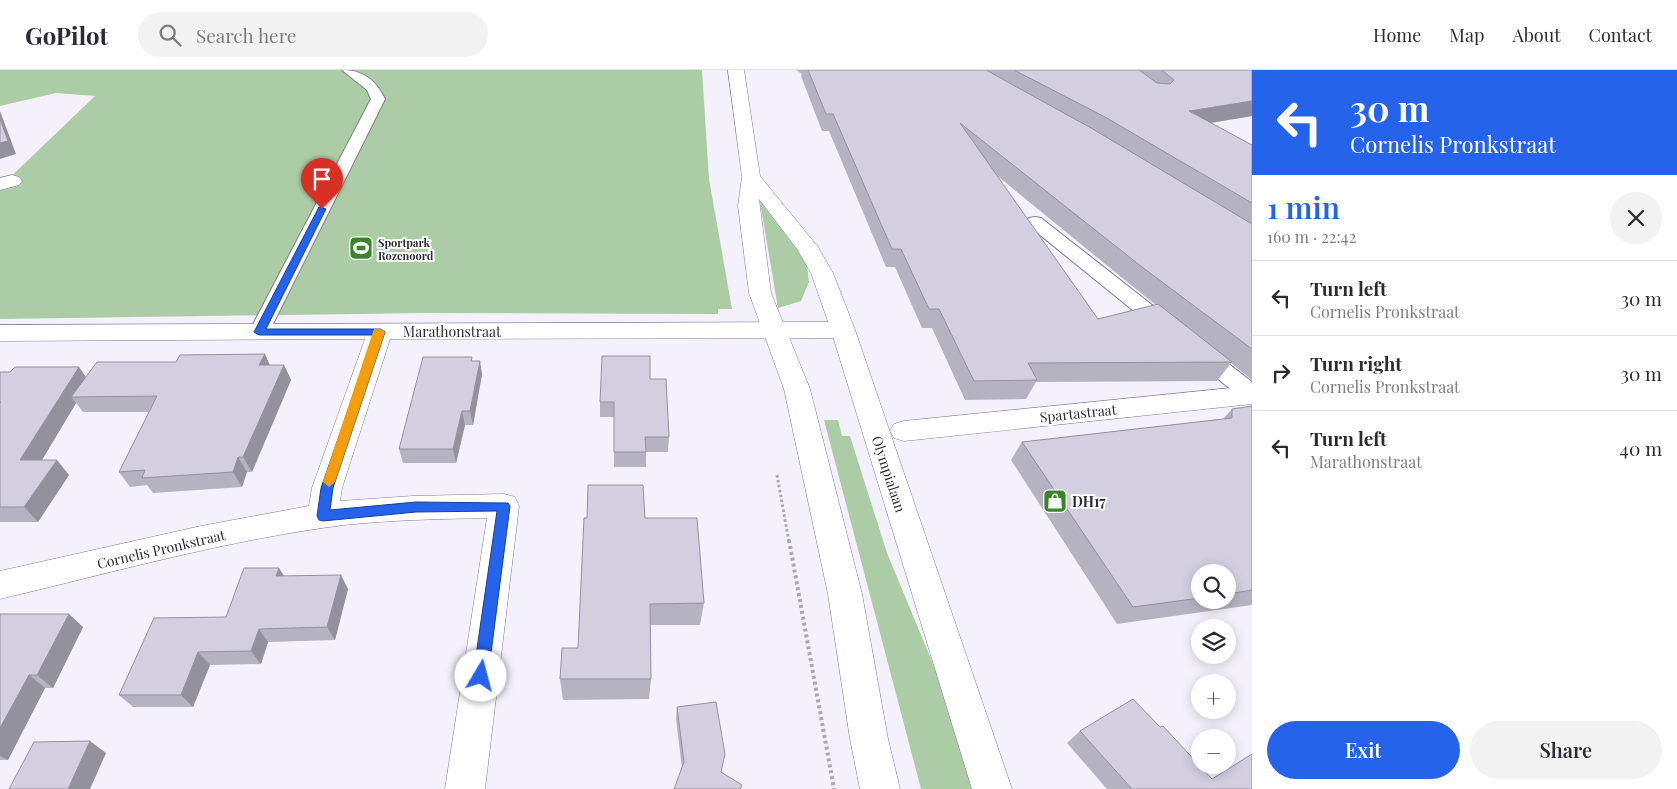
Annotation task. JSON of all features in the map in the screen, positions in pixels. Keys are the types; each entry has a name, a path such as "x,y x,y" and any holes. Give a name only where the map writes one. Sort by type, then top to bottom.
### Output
{"street":[{"path":"736,70 751,177 748,206 760,293 797,389 845,594 868,739 880,789"},
{"name":"Olympialaan","path":"751,177 807,247 822,273 843,330 992,789"},
{"name":"Marathonstraat","path":"0,333 843,330"},
{"path":"323,516 327,488 380,332"},
{"name":"Spartastraat","path":"904,430 1252,395"},
{"name":"Cornelis Pronkstraat","path":"0,585 219,536 323,516 416,507 504,506 465,789"}],"lane":[{"path":"259,332 378,99 373,88 349,70"},
{"path":"1035,222 1252,395"}],"path":[{"path":"775,465 834,789"}],"green space":[{"name":"Sportpark Rozenoord","path":"0,70 702,70 709,179 732,309 718,309 718,314 423,313 0,319 0,187 95,96 56,93 0,106"},
{"path":"759,196 806,257 809,282 801,301 778,308"},
{"path":"824,420 838,420 842,436 850,436 887,553 955,717 977,789 921,789"}],"building":[{"path":"808,70 986,70 1091,128 1252,224 1252,349 1142,267 960,123 1098,319 1158,304 1232,362 1028,363 1037,380 974,381 939,309 929,309 901,249 892,249 833,114 826,114"},
{"path":"1014,70 1139,70 1157,83 1170,84 1174,80 1162,70 1252,70 1252,101 1189,111 1252,145 1252,203 1105,117"},
{"path":"0,119 8,141 0,143"},
{"path":"265,354 259,365 284,365 243,457 238,457 233,472 142,478 145,470 119,472 157,396 71,397 97,362 176,362 180,355"},
{"path":"602,356 650,356 650,379 666,379 669,437 645,437 646,452 614,452 614,402 600,402"},
{"path":"423,357 472,357 471,361 480,361 470,411 462,411 453,449 399,449"},
{"path":"15,367 79,367 20,460 57,460 24,507 0,507 0,372 10,372"},
{"path":"1252,406 1252,590 1236,593 1236,564 1191,564 1191,599 1133,607 1022,442 1232,418 1232,409"},
{"path":"588,485 643,485 645,518 697,518 704,603 650,604 651,679 560,679 562,648 578,648 584,518 587,518"},
{"path":"244,568 279,568 276,576 341,575 327,627 259,629 251,651 198,652 181,695 119,695 154,618 226,617"},
{"path":"0,614 69,614 37,675 29,675 0,728"},
{"path":"1133,699 1160,727 1163,726 1191,756 1191,774 1207,774 1212,779 1220,774 1236,774 1236,764 1252,754 1252,789 1132,789 1080,731"},
{"path":"716,702 725,754 721,772 742,785 740,789 674,789 684,762 677,707"},
{"path":"90,741 68,789 9,789 34,742"}],"slow traffic":[{"path":"329,482 380,332 377,332"}],"place":[{"name":"Sportpark Rozenoord","path":"361,248"},
{"name":"DH17","path":"1055,501"}],"route":[{"path":"322,209 259,332 380,332 327,488 323,516 416,507 504,506 481,676"}]}
